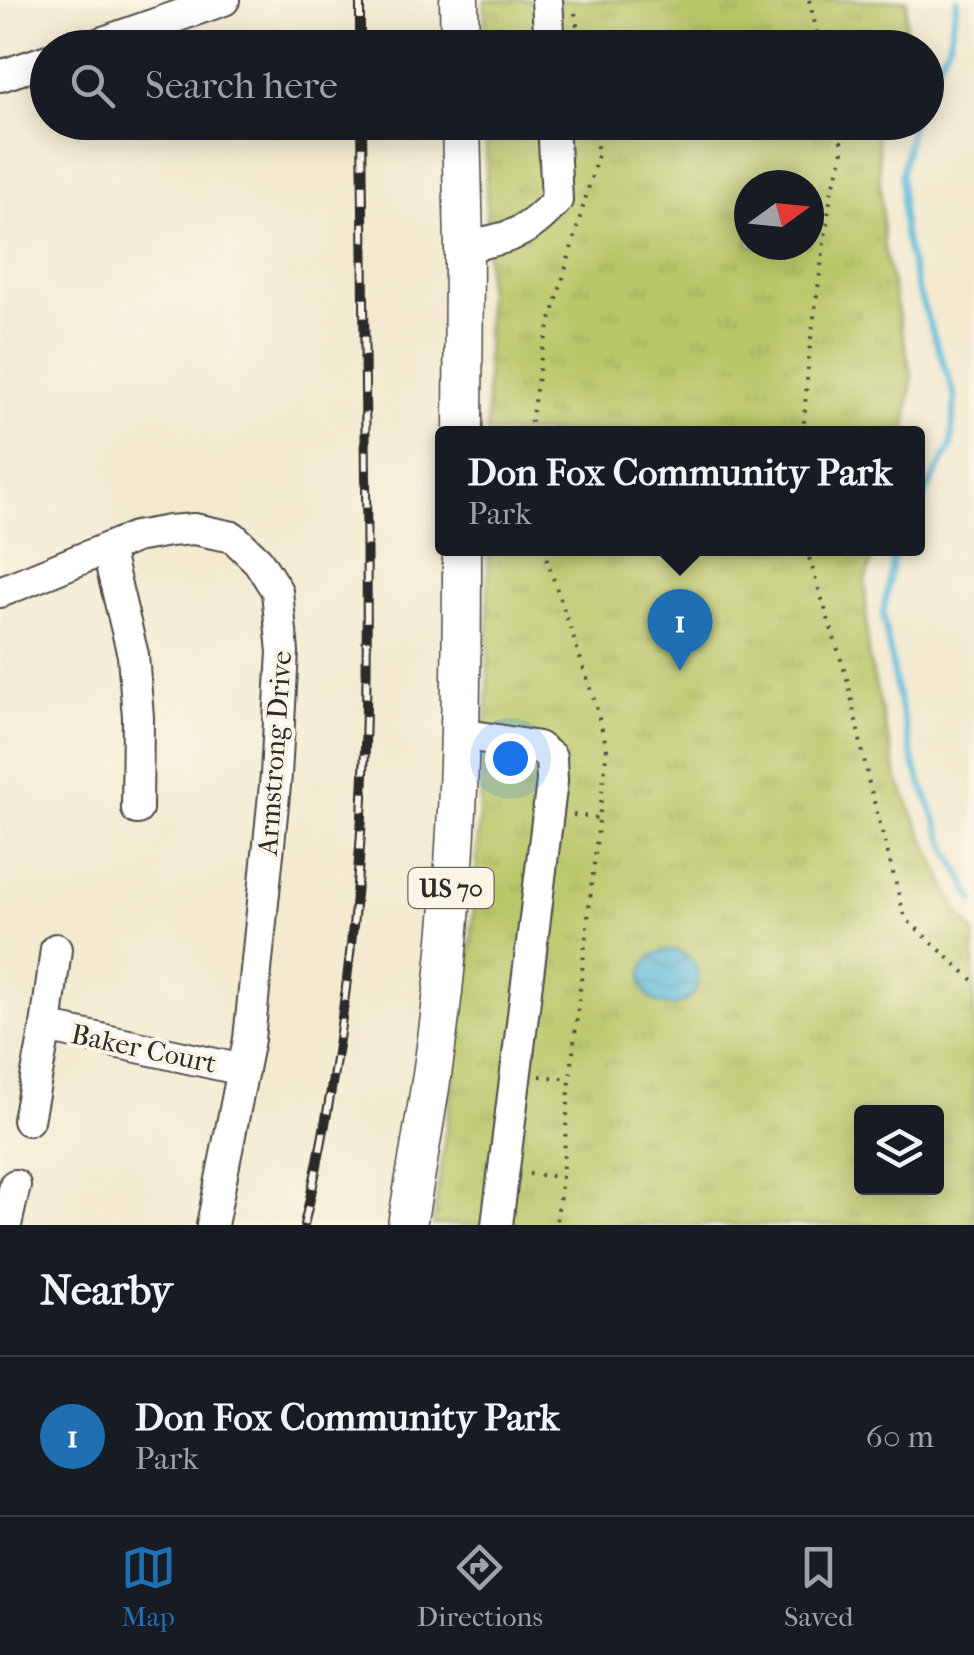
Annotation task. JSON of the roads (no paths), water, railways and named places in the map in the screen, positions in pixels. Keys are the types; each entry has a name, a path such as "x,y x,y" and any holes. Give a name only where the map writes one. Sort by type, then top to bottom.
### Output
{"main road":[{"path":"459,0 460,30"},
{"path":"462,140 463,426"},
{"name":"US 70","path":"407,1225 446,961 462,734 462,556"}],"street":[{"path":"120,30 158,10 224,0"},
{"path":"548,0 549,30"},
{"path":"0,76 30,66"},
{"path":"464,246 509,238 542,218 557,200 554,140"},
{"name":"Armstrong Drive","path":"0,592 135,537 194,529 233,537 258,562 277,591 282,652 276,775 249,1039 212,1225"},
{"path":"108,548 133,655 138,718 137,809"},
{"path":"462,734 538,747 551,757 552,780 497,1225"},
{"name":"Baker Court","path":"28,1120 56,949"},
{"name":"Baker Court","path":"46,1027 243,1070"},
{"path":"6,1225 15,1185"}],"water":[{"path":"670,950 690,958 698,978 690,998 670,1006 650,998 642,978 650,958"}],"waterway":[{"path":"944,53 957,0"},
{"path":"908,140 901,174 903,231 917,288 955,396 951,446 925,494"},
{"path":"894,556 883,613 896,689 915,767 949,852 974,901"}],"railway":[{"path":"360,0 360,30"},
{"path":"304,1225 344,1006 362,824 367,627 362,140"}],"place":[{"name":"Don Fox Community Park","path":"680,671"}]}
